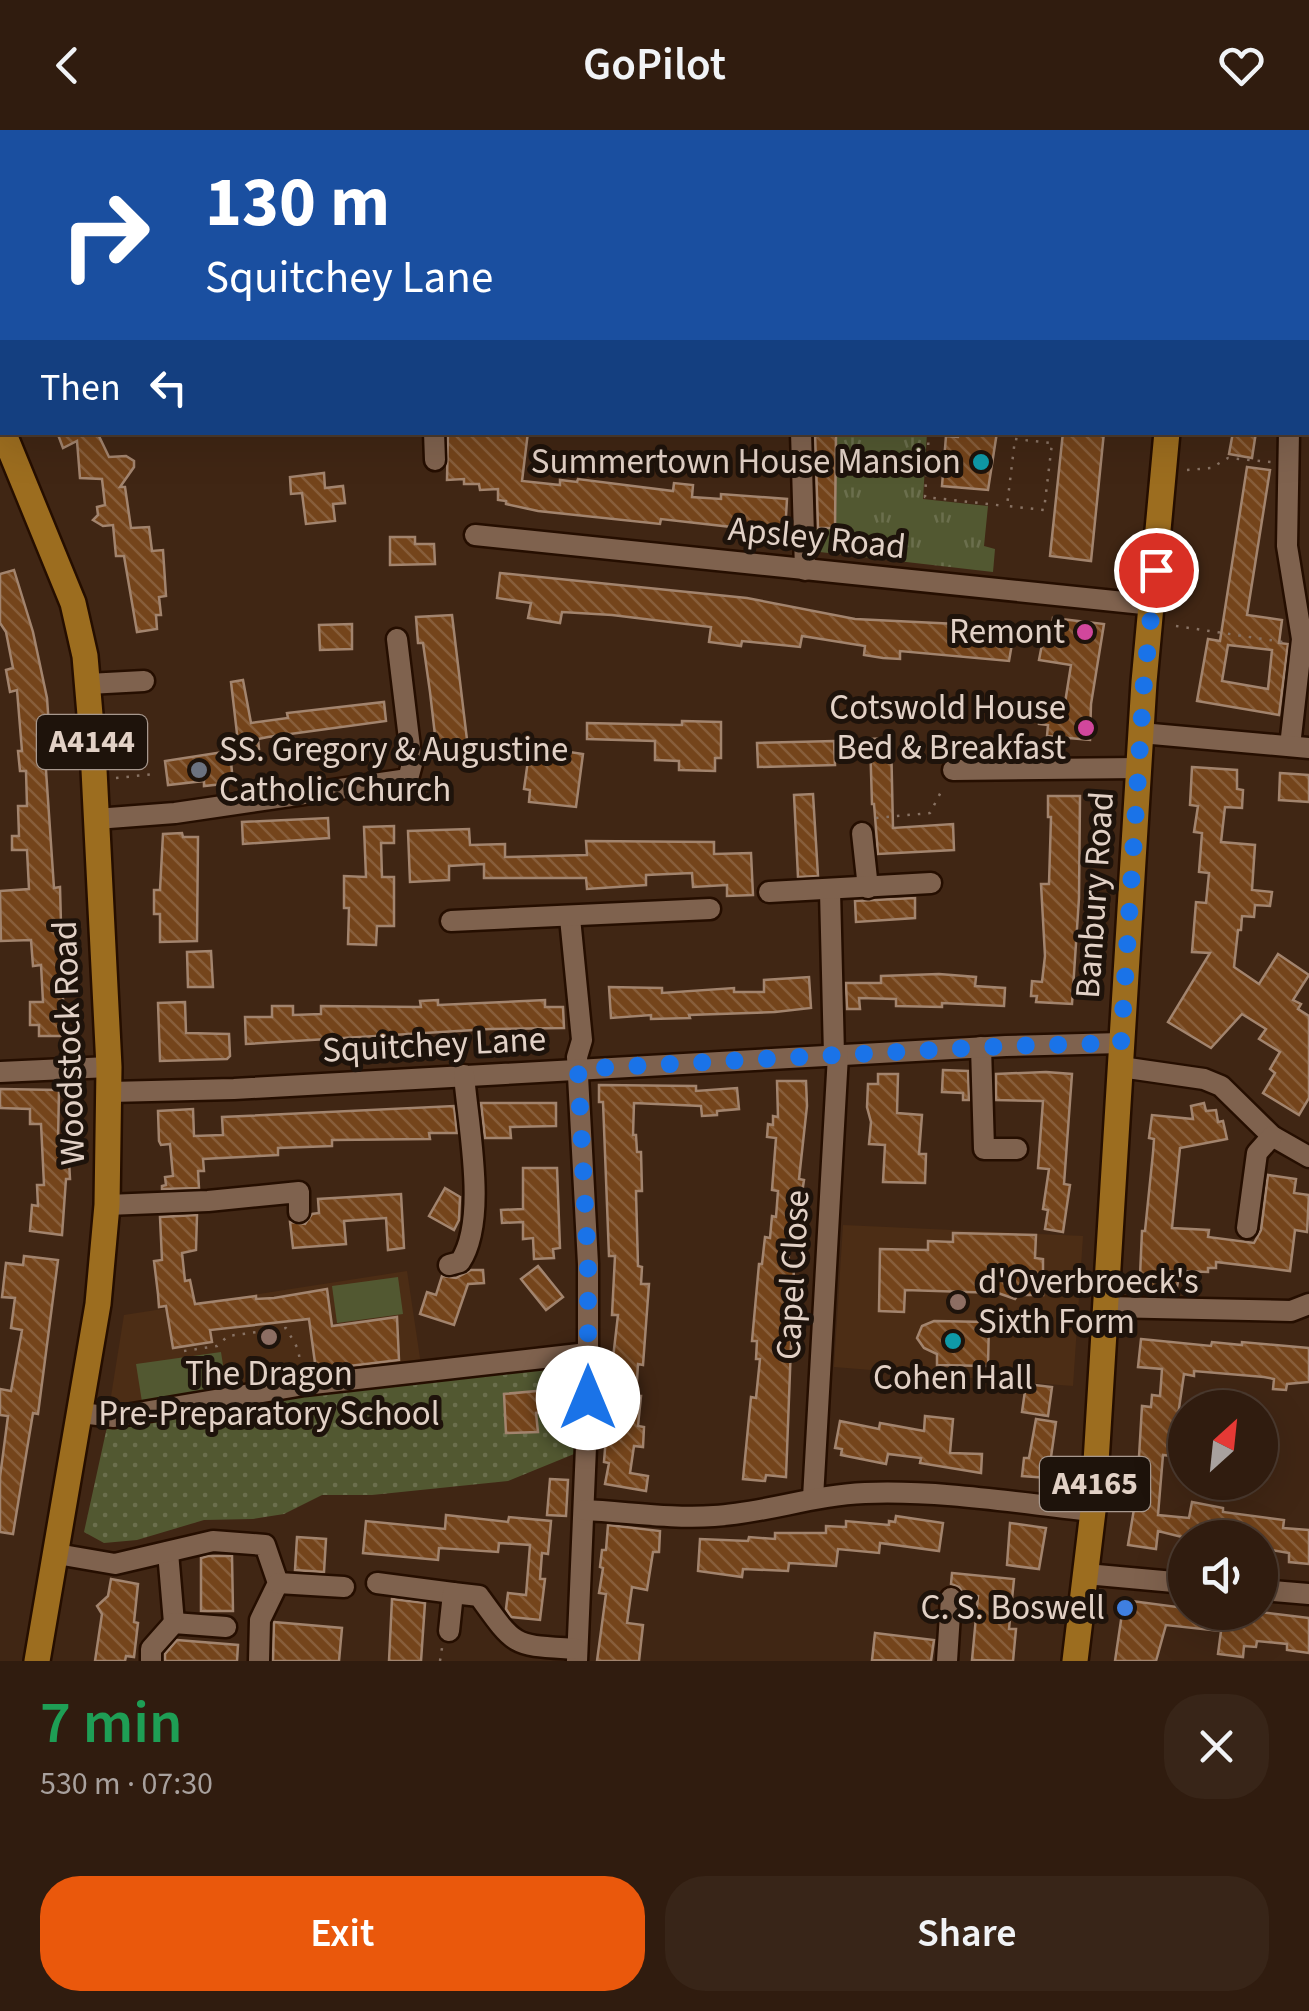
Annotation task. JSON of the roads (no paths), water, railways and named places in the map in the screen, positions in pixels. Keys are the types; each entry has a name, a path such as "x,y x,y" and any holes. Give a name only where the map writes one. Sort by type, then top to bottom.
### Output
{"main road":[{"name":"Woodstock Road","path":"4,435 73,603 88,684 110,1079 107,1205 98,1304 37,1661"},
{"name":"Banbury Road","path":"1075,1661 1093,1511 1141,733 1167,435"}],"street":[{"path":"434,435 435,460"},
{"path":"802,435 805,570"},
{"path":"1141,733 1299,747 1302,645 1286,546 1289,435"},
{"name":"Apsley Road","path":"475,534 1152,605"},
{"path":"96,819 175,813 408,779 412,764 393,646"},
{"path":"88,684 144,681"},
{"path":"953,770 1139,768"},
{"path":"862,833 868,888"},
{"path":"769,892 931,883"},
{"name":"Capel Close","path":"813,1498 836,1055 830,891"},
{"path":"451,921 710,909"},
{"path":"377,1583 479,1596 506,1633 522,1646 577,1655 588,1264 577,1057 582,1040 570,918"},
{"path":"980,1047 984,1149 1018,1148"},
{"name":"Squitchey Lane","path":"0,1072 234,1088 980,1047 1121,1055 1221,1086 1272,1136 1309,1157"},
{"path":"449,1265 460,1262 468,1250 476,1215 464,1075"},
{"path":"1247,1228 1257,1153 1272,1136"},
{"path":"107,1205 298,1192 299,1212"},
{"path":"1106,1307 1290,1311 1309,1304"},
{"path":"82,1413 114,1417 304,1386 588,1353"},
{"path":"584,1510 711,1517 774,1509 813,1498 928,1493 1093,1511"},
{"path":"57,1554 115,1564 213,1541 265,1546 278,1583 260,1620 260,1661"},
{"path":"151,1661 151,1649 174,1623 168,1552"},
{"path":"1086,1574 1168,1581"},
{"path":"278,1583 344,1588"},
{"path":"1278,1591 1309,1594"},
{"path":"449,1631 453,1593"},
{"path":"946,1661 952,1598"},
{"path":"174,1623 226,1626"}],"place":[{"name":"Summertown House Mansion","path":"981,462"},
{"name":"Remont","path":"1085,632"},
{"name":"Cotswold House Bed & Breakfast","path":"1086,728"},
{"name":"SS. Gregory & Augustine Catholic Church","path":"199,770"},
{"name":"d'Overbroeck's Sixth Form","path":"958,1302"},
{"name":"The Dragon Pre-Preparatory School","path":"269,1337"},
{"name":"Cohen Hall","path":"953,1341"},
{"name":"C. S. Boswell","path":"1125,1608"}]}
